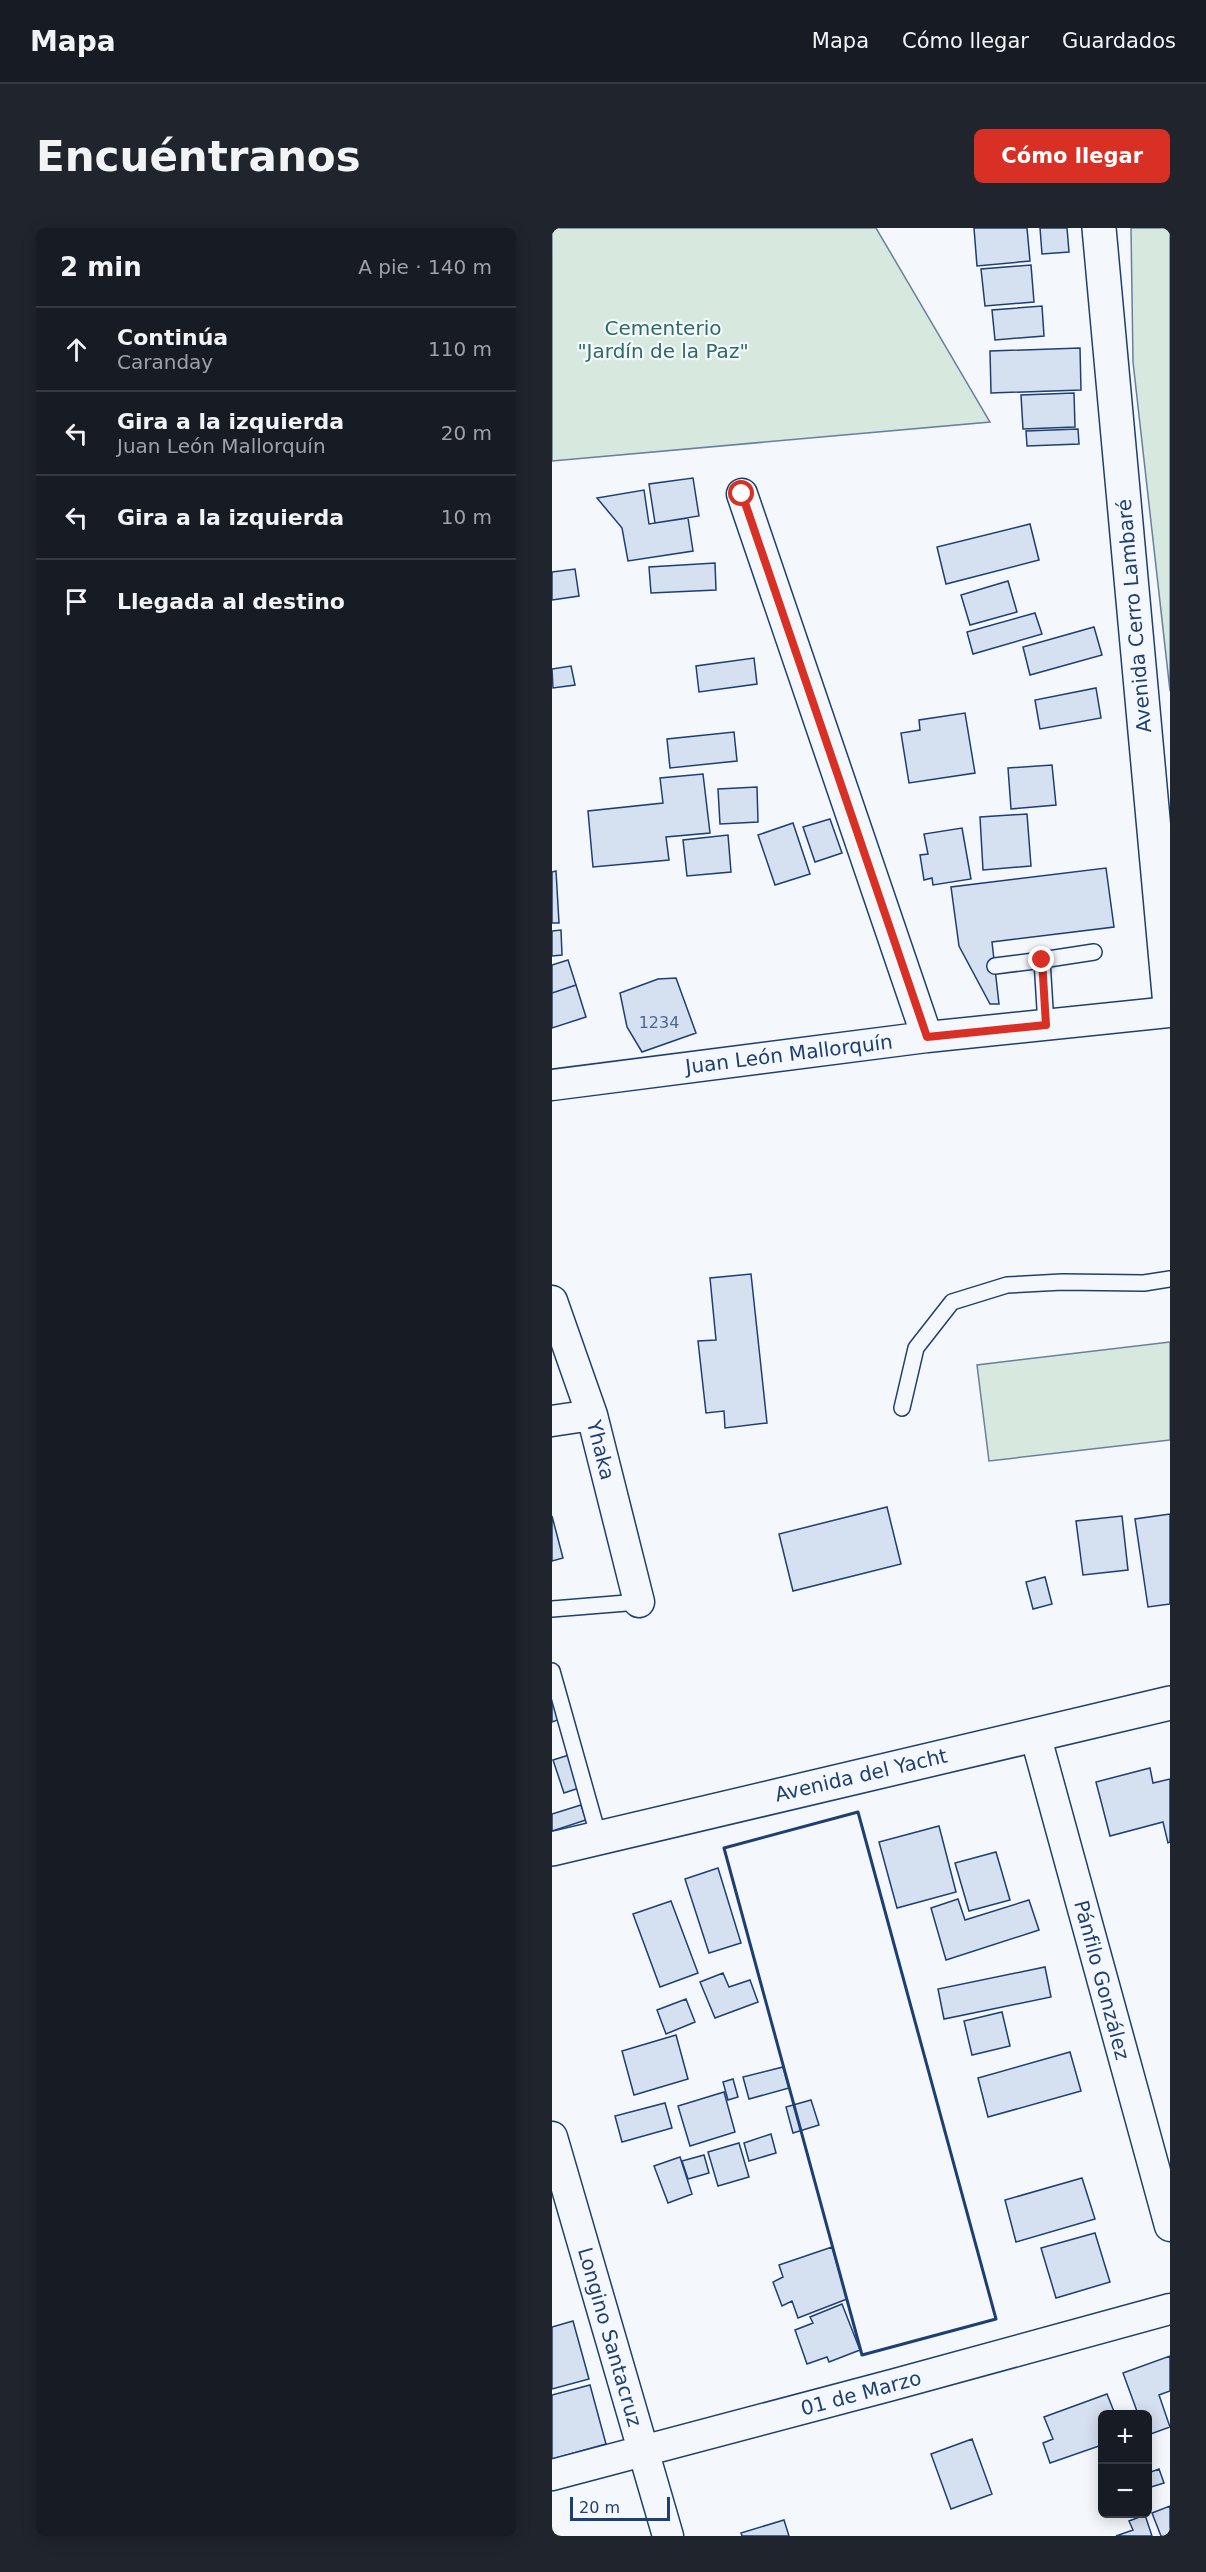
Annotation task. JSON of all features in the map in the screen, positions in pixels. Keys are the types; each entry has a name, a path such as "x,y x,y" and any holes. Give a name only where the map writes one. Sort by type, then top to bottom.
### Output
{"main road":[{"name":"Avenida Cerro Lambaré","path":"1099,228 1170,1005"},
{"name":"Avenida del Yacht","path":"552,1850 1170,1703"}],"street":[{"path":"742,494 927,1037"},
{"name":"Juan León Mallorquín","path":"552,1085 927,1037 1170,1012"},
{"name":"Yhaka","path":"552,1301 592,1415 639,1602"},
{"path":"552,1420 592,1415"},
{"name":"Pánfilo González","path":"1035,1734 1170,2226"},
{"name":"Longino Santacruz","path":"552,2137 668,2536"},
{"name":"01 de Marzo","path":"552,2475 1170,2308"}],"lane":[{"path":"996,966 1094,952"},
{"path":"1042,960 1046,1025"},
{"path":"902,1408 916,1348 952,1302 1007,1285 1062,1282 1144,1283 1170,1279"},
{"path":"552,1609 639,1602"},
{"path":"553,1676 599,1838"}],"green space":[{"name":"Cementerio \"Jardín de la Paz\"","path":"552,228 876,228 990,422 552,461"},
{"path":"1131,228 1170,228 1170,691 1133,362"},
{"path":"1170,1342 1170,1440 989,1461 977,1365"}],"building":[{"path":"974,228 1027,228 1030,261 977,266"},
{"path":"1040,228 1067,228 1069,252 1042,254"},
{"path":"1031,265 1034,302 985,306 981,269"},
{"path":"1042,306 1044,336 995,340 992,310"},
{"path":"1080,348 1081,390 991,393 990,351"},
{"path":"1074,393 1075,427 1023,429 1021,395"},
{"path":"1078,429 1079,444 1027,446 1026,431"},
{"path":"693,478 699,516 655,523 649,484"},
{"path":"644,490 649,524 688,518 693,551 628,561 622,528 597,498"},
{"path":"1030,524 1039,560 946,584 937,547"},
{"path":"715,563 716,590 651,593 649,567"},
{"path":"575,569 579,596 552,600 552,572"},
{"path":"1008,581 1017,612 970,625 961,595"},
{"path":"1035,613 1042,634 973,654 967,632"},
{"path":"1094,627 1102,655 1030,675 1023,647"},
{"path":"754,658 757,684 699,692 696,666"},
{"path":"571,666 575,685 553,688 552,669"},
{"path":"1096,688 1101,718 1040,729 1035,700"},
{"path":"965,713 975,773 909,783 901,733 920,730 919,720"},
{"path":"734,732 737,761 670,768 667,739"},
{"path":"1052,765 1056,805 1011,809 1008,768"},
{"path":"703,774 710,833 666,837 669,860 593,867 588,811 663,803 660,778"},
{"path":"757,787 758,822 720,824 718,789"},
{"path":"1027,814 1031,866 983,870 980,817"},
{"path":"830,819 842,853 815,862 803,827"},
{"path":"793,823 810,874 775,885 758,835"},
{"path":"962,828 971,879 933,885 932,878 924,880 920,855 928,854 924,834"},
{"path":"728,835 731,872 687,876 683,840"},
{"path":"1106,868 1114,927 992,942 999,1004 990,1004 959,946 951,887"},
{"path":"556,871 559,923 552,923 552,872"},
{"path":"561,930 562,955 552,956 552,931"},
{"path":"568,960 576,985 552,993 552,965"},
{"path":"676,978 696,1033 642,1052 627,1027 620,993 658,979"},
{"path":"576,985 586,1017 552,1028 552,993"},
{"path":"751,1274 767,1423 725,1428 724,1411 706,1413 698,1341 716,1340 710,1278"},
{"path":"887,1507 901,1564 793,1591 779,1534"},
{"path":"1170,1514 1170,1604 1148,1607 1135,1519"},
{"path":"552,1516 563,1558 552,1561"},
{"path":"1122,1516 1128,1570 1083,1575 1076,1521"},
{"path":"1045,1577 1052,1604 1033,1609 1026,1582"},
{"path":"552,1700 560,1719 552,1722"},
{"path":"572,1754 582,1787 564,1793 553,1760"},
{"path":"1150,1768 1153,1783 1170,1779 1170,1842 1168,1843 1163,1822 1110,1836 1096,1782"},
{"path":"581,1805 586,1820 552,1831 552,1814"},
{"path":"939,1826 956,1892 897,1908 879,1842"},
{"path":"996,1852 1010,1900 969,1911 955,1863"},
{"path":"718,1868 741,1943 709,1953 685,1879"},
{"path":"958,1899 965,1920 1029,1900 1039,1930 946,1960 931,1908"},
{"path":"671,1901 698,1973 660,1987 633,1914"},
{"path":"1045,1967 1051,1997 944,2019 938,1989"},
{"path":"723,1973 729,1987 750,1980 758,2002 715,2018 700,1982"},
{"path":"686,1999 695,2022 666,2034 657,2010"},
{"path":"1002,2012 1010,2046 972,2055 964,2021"},
{"path":"676,2035 688,2079 634,2095 622,2051"},
{"path":"1070,2052 1081,2091 988,2117 978,2078"},
{"path":"783,2067 789,2088 749,2099 743,2077"},
{"path":"733,2079 738,2097 728,2100 723,2082"},
{"path":"724,2092 735,2132 690,2146 678,2106"},
{"path":"811,2100 819,2125 793,2133 786,2107"},
{"path":"665,2103 672,2128 622,2142 615,2116"},
{"path":"771,2134 776,2153 749,2161 744,2143"},
{"path":"739,2143 749,2177 718,2186 708,2152"},
{"path":"704,2155 709,2173 688,2179 682,2161"},
{"path":"680,2157 692,2194 668,2203 654,2166"},
{"path":"1082,2178 1095,2219 1016,2242 1005,2200"},
{"path":"1095,2233 1110,2282 1056,2298 1041,2248"},
{"path":"832,2247 847,2299 798,2318 792,2301 782,2306 773,2282 783,2277 779,2265"},
{"path":"842,2304 860,2350 829,2362 827,2357 807,2364 795,2330 813,2323 810,2317"},
{"path":"573,2321 589,2379 552,2389 552,2327"},
{"path":"1170,2356 1170,2391 1159,2395 1170,2427 1152,2434 1152,2410 1137,2410 1123,2373"},
{"path":"590,2385 606,2444 552,2459 552,2395"},
{"path":"1107,2394 1113,2410 1098,2410 1098,2446 1050,2463 1043,2443 1053,2439 1044,2417"},
{"path":"972,2439 992,2494 951,2509 931,2454"},
{"path":"1159,2469 1164,2483 1152,2487 1152,2472"},
{"path":"1170,2506 1170,2536 1161,2536 1152,2513"},
{"path":"1146,2518 1152,2536 1116,2536 1133,2530 1129,2521"},
{"path":"784,2520 789,2536 742,2536 741,2533"}],"wall":[{"path":"858,1812 996,2319 862,2355 724,1848 858,1812"}],"route":[{"path":"742,494 927,1037 1046,1025 1042,960"}]}
